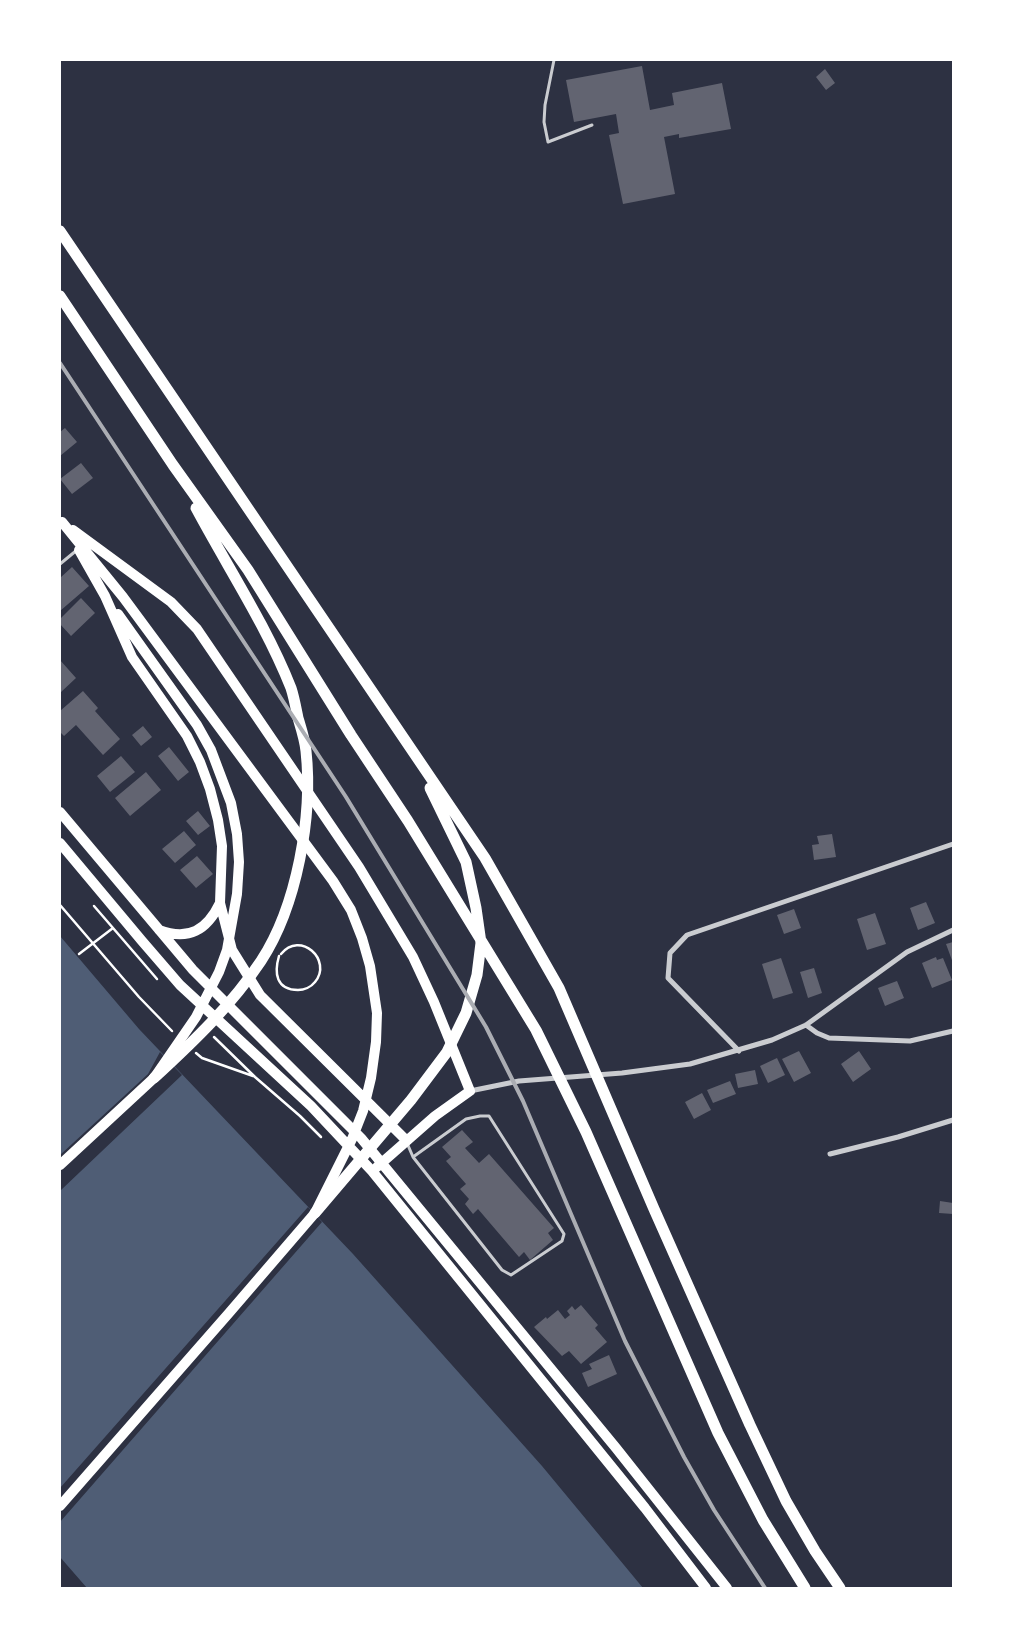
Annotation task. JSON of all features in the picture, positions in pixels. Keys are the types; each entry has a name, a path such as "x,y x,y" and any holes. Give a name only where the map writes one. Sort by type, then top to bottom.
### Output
{"highway":[{"path":"60,231 484,858 560,988 654,1209 750,1425 786,1501 815,1551 840,1588"},
{"path":"60,296 173,465 248,570 413,829 536,1030 586,1132 718,1433 763,1520 805,1588"},
{"path":"154,1078 202,1034 234,999 262,960 276,931 297,876 307,805 306,750 292,690 269,638 173,465"},
{"path":"314,1213 410,1100 447,1052 466,1013 477,975 481,942 466,862 441,809 402,736"}],"main road":[{"path":"60,1506 230,1314 314,1213 352,1139 363,1111 371,1078 376,1042 377,1013 370,966 362,938 338,888 123,597 83,545 61,521"},
{"path":"83,545 132,657 187,736 200,762 210,789 222,846 220,903 232,950 260,994 406,1140"},
{"path":"83,545 171,602 197,629 358,867 413,956 434,1002 470,1092 447,1106 406,1140 372,1172"},
{"path":"60,1165 154,1078 196,1017 219,972 227,950 237,894 239,862 237,834 230,803 211,750 197,726 105,596"},
{"path":"60,812 193,970 361,1138 622,1455 727,1588"},
{"path":"60,843 180,984 311,1106 372,1172 645,1508 706,1588"},
{"path":"158,930 172,935 197,931 215,914 220,903"}],"street":[{"path":"738,1051 668,978 670,953 687,935 953,844"},
{"path":"470,1092 520,1081 622,1073 690,1064 772,1040 806,1024 894,960 953,930"},
{"path":"806,1024 817,1034 829,1038 910,1041 953,1031"},
{"path":"830,1154 898,1137 953,1120"}],"lane":[{"path":"554,60 545,105 544,122 548,142 592,125"},
{"path":"60,564 83,545"},
{"path":"406,1140 414,1158 502,1270 511,1275 562,1242 564,1234 489,1116 466,1119 414,1158"}],"path":[{"path":"60,905 139,997"},
{"path":"78,954 113,928"},
{"path":"299,945 314,952 320,971 312,985 296,990 286,987 279,980 276,967 283,951 290,946 299,945"},
{"path":"208,1031 254,1077 326,1141"}],"water":[{"path":"60,936 139,1029 353,1254 542,1466 643,1588 87,1588 60,1557"}],"pier":[{"path":"160,1052 182,1075 60,1191 60,1155 148,1074"},
{"path":"308,1207 322,1222 60,1522 60,1488"}],"building":[{"path":"642,66 650,110 674,105 672,93 722,83 731,129 679,138 679,134 664,137 675,194 623,204 609,135 619,133 616,114 574,122 566,80"},
{"path":"825,69 835,83 826,90 816,77"},
{"path":"65,428 77,442 60,456 60,432"},
{"path":"81,463 93,478 72,494 60,479"},
{"path":"72,567 89,586 60,611 60,578"},
{"path":"81,598 95,613 71,636 60,624 60,619"},
{"path":"60,660 76,678 60,693"},
{"path":"83,691 98,708 95,711 120,739 103,755 76,725 64,736 60,732 60,711"},
{"path":"143,726 152,737 141,746 132,735"},
{"path":"169,747 189,772 178,781 158,756"},
{"path":"121,756 135,772 110,792 97,776"},
{"path":"146,772 161,790 130,816 115,798"},
{"path":"198,811 210,826 198,835 186,821"},
{"path":"184,831 196,845 175,863 162,849"},
{"path":"832,834 836,857 814,860 812,845 819,844 817,836"},
{"path":"197,856 213,874 196,888 180,870"},
{"path":"926,902 935,923 918,930 910,908"},
{"path":"794,909 801,928 784,934 777,915"},
{"path":"875,913 886,944 867,950 857,919"},
{"path":"953,942 953,963 946,944"},
{"path":"936,957 937,960 943,958 952,980 932,988 922,963"},
{"path":"781,958 793,993 773,999 762,964"},
{"path":"814,968 822,993 808,998 800,972"},
{"path":"897,981 904,998 885,1006 878,988"},
{"path":"799,1051 811,1073 794,1082 782,1059"},
{"path":"859,1051 871,1069 853,1082 841,1064"},
{"path":"777,1058 785,1075 768,1083 760,1066"},
{"path":"755,1070 758,1084 738,1088 735,1074"},
{"path":"730,1081 736,1094 713,1103 707,1090"},
{"path":"702,1093 711,1110 694,1119 685,1102"},
{"path":"462,1130 473,1142 465,1148 479,1163 489,1154 554,1228 548,1233 553,1240 530,1260 524,1252 519,1257 478,1209 473,1214 465,1204 469,1199 460,1189 466,1184 446,1161 451,1157 442,1147"},
{"path":"940,1201 953,1203 953,1214 939,1213"},
{"path":"581,1305 598,1325 595,1328 607,1342 581,1364 569,1351 562,1356 534,1327 558,1310 565,1319 570,1315 567,1311 572,1306 575,1310"},
{"path":"609,1355 617,1374 588,1387 582,1373 592,1369 589,1364"}],"railway":[{"path":"60,363 346,797 486,1027 523,1101 625,1341 684,1457 714,1510 765,1588"}]}
